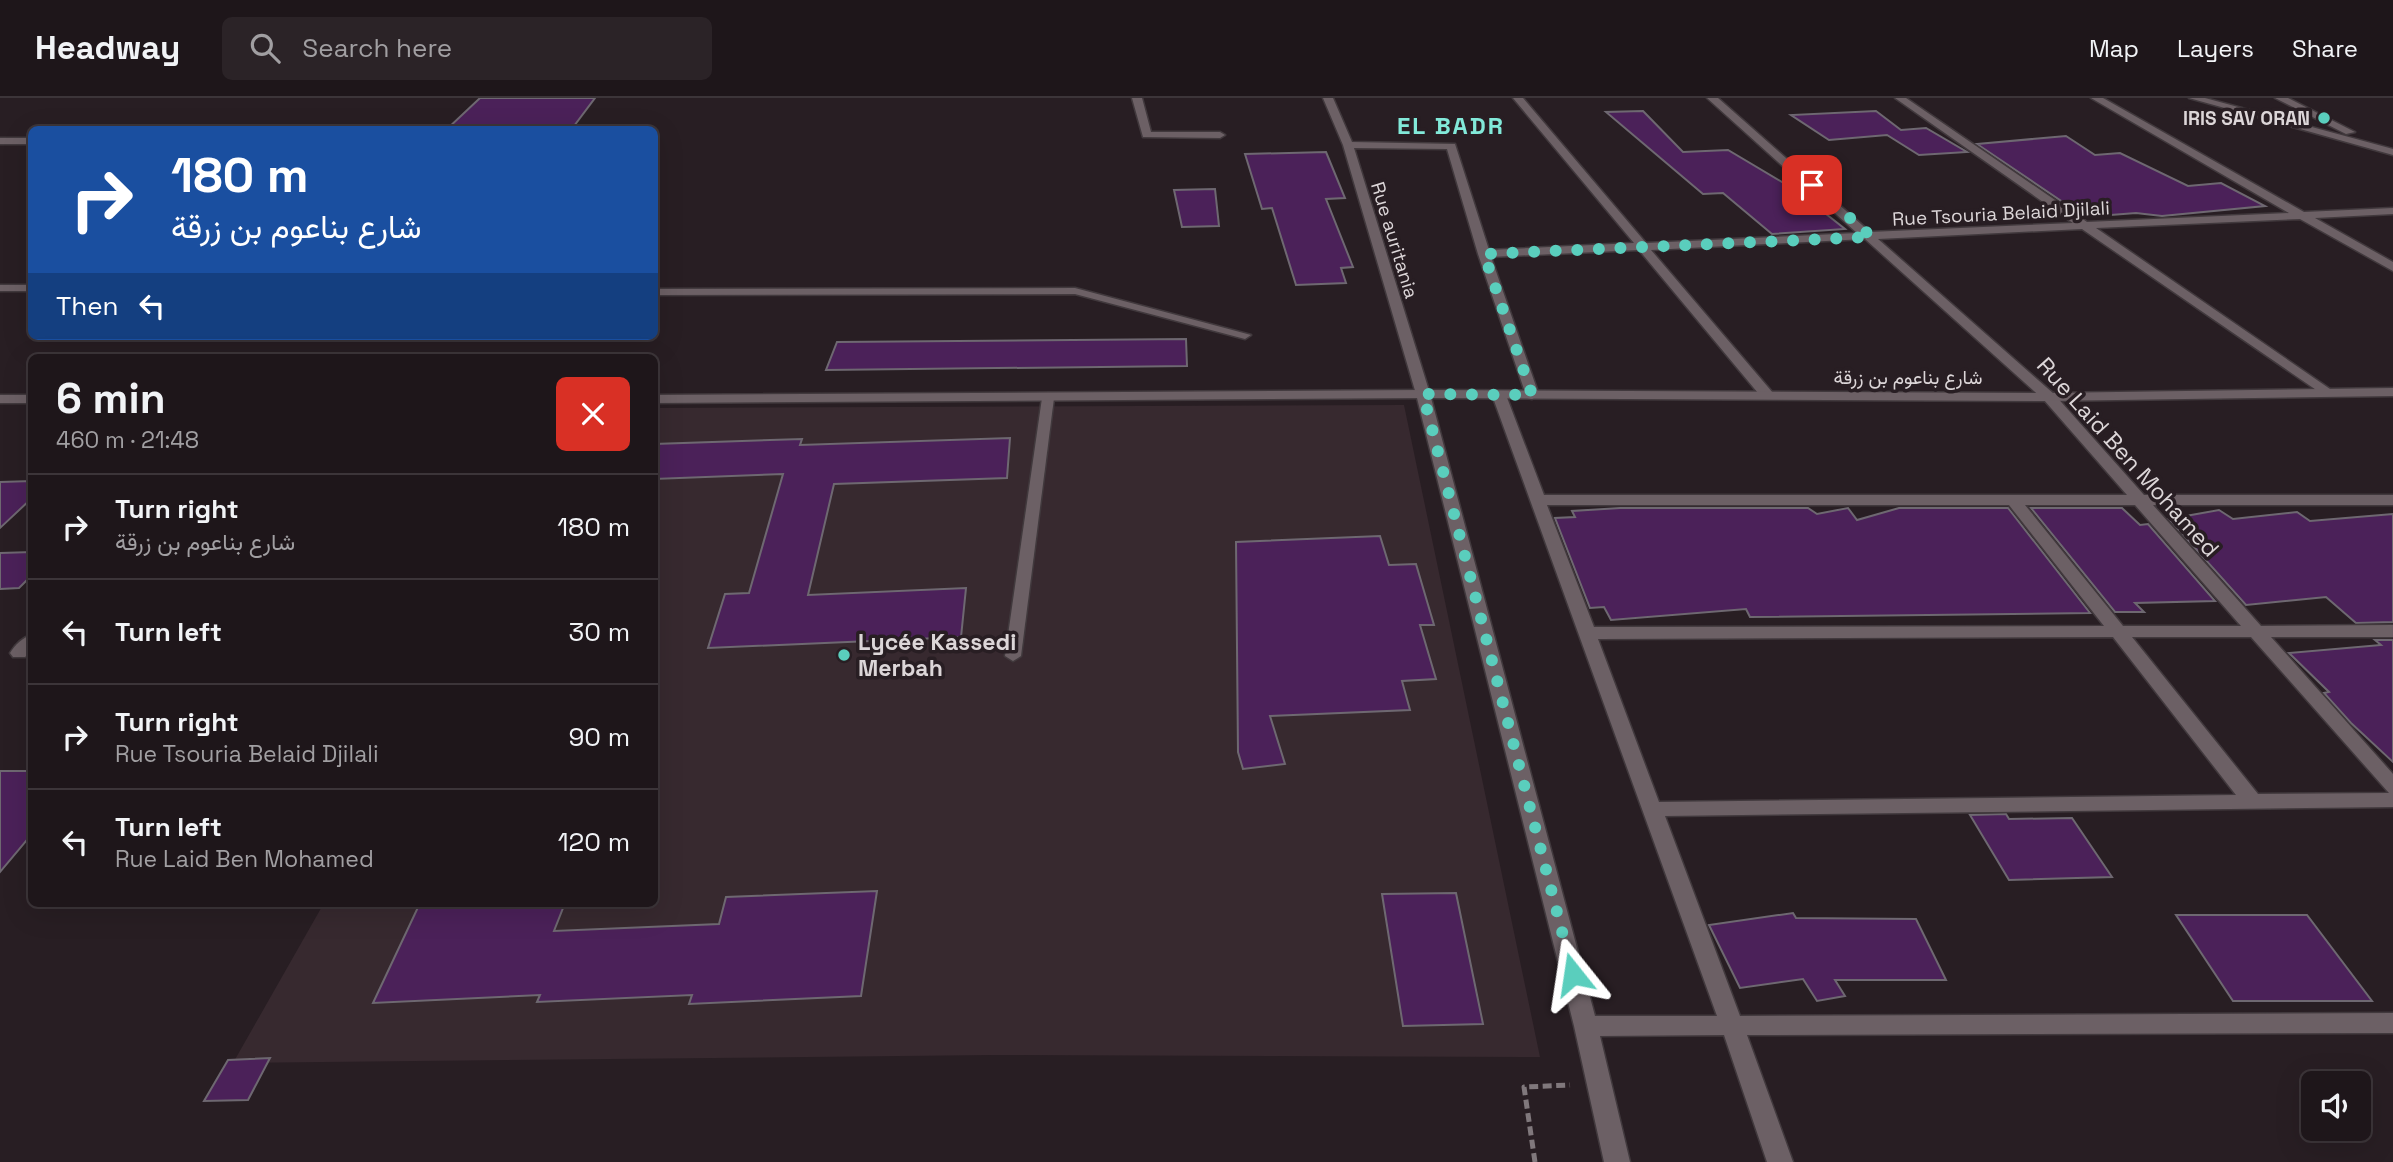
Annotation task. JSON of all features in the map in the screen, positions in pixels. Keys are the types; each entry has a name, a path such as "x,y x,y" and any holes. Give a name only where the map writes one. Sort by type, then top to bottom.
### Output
{"street":[{"path":"1137,98 1147,135 1220,135"},
{"name":"Rue auritania","path":"1328,98 1348,145 1423,394 1586,1026 1617,1162"},
{"path":"1518,98 1768,396"},
{"name":"Rue Laid Ben Mohamed","path":"1712,98 1872,237 2049,397 2393,787"},
{"path":"1900,98 2325,392"},
{"path":"2096,98 2393,267"},
{"path":"2194,98 2391,152"},
{"path":"2280,98 2391,152"},
{"path":"1348,145 1451,146 1532,395"},
{"name":"Rue Tsouria Belaid Djilali","path":"1484,254 2393,211"},
{"name":"شارع بناعوم بن زرقة","path":"658,398 1423,394 2049,397 2393,392"},
{"path":"1499,395 1780,1162"},
{"path":"0,399 28,399"},
{"path":"1536,500 2393,500"},
{"path":"2014,501 2121,632 2253,802"},
{"path":"1585,633 2393,631"},
{"path":"1652,809 2393,800"},
{"path":"1586,1026 2393,1023"}],"lane":[{"path":"0,141 28,141"},
{"path":"0,288 28,288"},
{"path":"658,292 1075,291 1245,334"},
{"path":"1013,656 1048,398"}],"path":[{"path":"1535,1162 1524,1087 1599,1084"}],"shaded area":[{"path":"1404,405 1540,1057 992,1055 233,1063 322,907 658,907 658,408"}],"building":[{"path":"480,98 595,98 574,126 450,126"},
{"path":"1643,111 1683,152 1728,150 1797,191 1845,229 1772,234 1723,193 1703,194 1606,112"},
{"path":"1876,111 1901,130 1926,128 1967,152 1919,155 1887,135 1829,140 1791,115"},
{"path":"2066,136 2095,155 2120,153 2188,186 2221,183 2265,206 2162,216 2136,213 2085,217 1977,144"},
{"path":"1326,152 1345,198 1326,199 1353,267 1341,268 1346,283 1296,285 1272,208 1262,209 1245,154"},
{"path":"1215,189 1219,226 1182,227 1174,190"},
{"path":"1186,339 1187,366 826,370 837,342"},
{"path":"1010,438 1007,478 834,484 808,595 966,588 961,637 708,648 725,594 749,593 783,474 658,479 658,444 802,439 800,445"},
{"path":"28,481 28,502 0,528 0,482"},
{"path":"1620,508 1808,508 1817,514 1848,508 1857,520 1899,508 2008,508 2090,613 1750,617 1746,609 1611,620 1604,607 1590,608 1555,518 1575,517 1572,511"},
{"path":"2031,508 2122,508 2140,525 2148,524 2215,601 2135,603 2144,612 2115,612"},
{"path":"2219,510 2233,519 2297,512 2310,521 2393,514 2393,622 2356,623 2326,597 2246,605 2169,519"},
{"path":"1380,536 1389,565 1416,564 1434,625 1420,625 1436,679 1402,681 1410,710 1270,716 1285,764 1243,769 1238,752 1236,542"},
{"path":"28,552 28,579 19,588 0,589 0,553"},
{"path":"2375,640 2393,640 2393,762 2351,723 2324,693 2329,692 2289,653 2381,645"},
{"path":"0,771 28,771 28,839 0,872"},
{"path":"2006,814 2009,819 2072,818 2112,877 2009,880 1970,815"},
{"path":"877,891 861,996 689,1004 692,995 537,1002 540,995 373,1003 418,907 563,907 554,931 719,924 726,897"},
{"path":"1456,893 1483,1024 1403,1026 1382,894"},
{"path":"1793,913 1796,918 1916,919 1946,980 1835,980 1845,996 1817,1001 1803,979 1740,988 1709,925"},
{"path":"2176,915 2307,915 2372,1001 2233,1001"},
{"path":"270,1058 248,1100 204,1101 228,1060"}],"place":[{"name":"IRIS SAV ORAN","path":"2324,118"},
{"name":"Lycée Kassedi Merbah","path":"844,655"}],"district":[{"name":"EL BADR","path":"1451,126"}],"route":[{"path":"1573,974 1423,394 1532,395 1484,254 1872,237 1812,185"}]}
